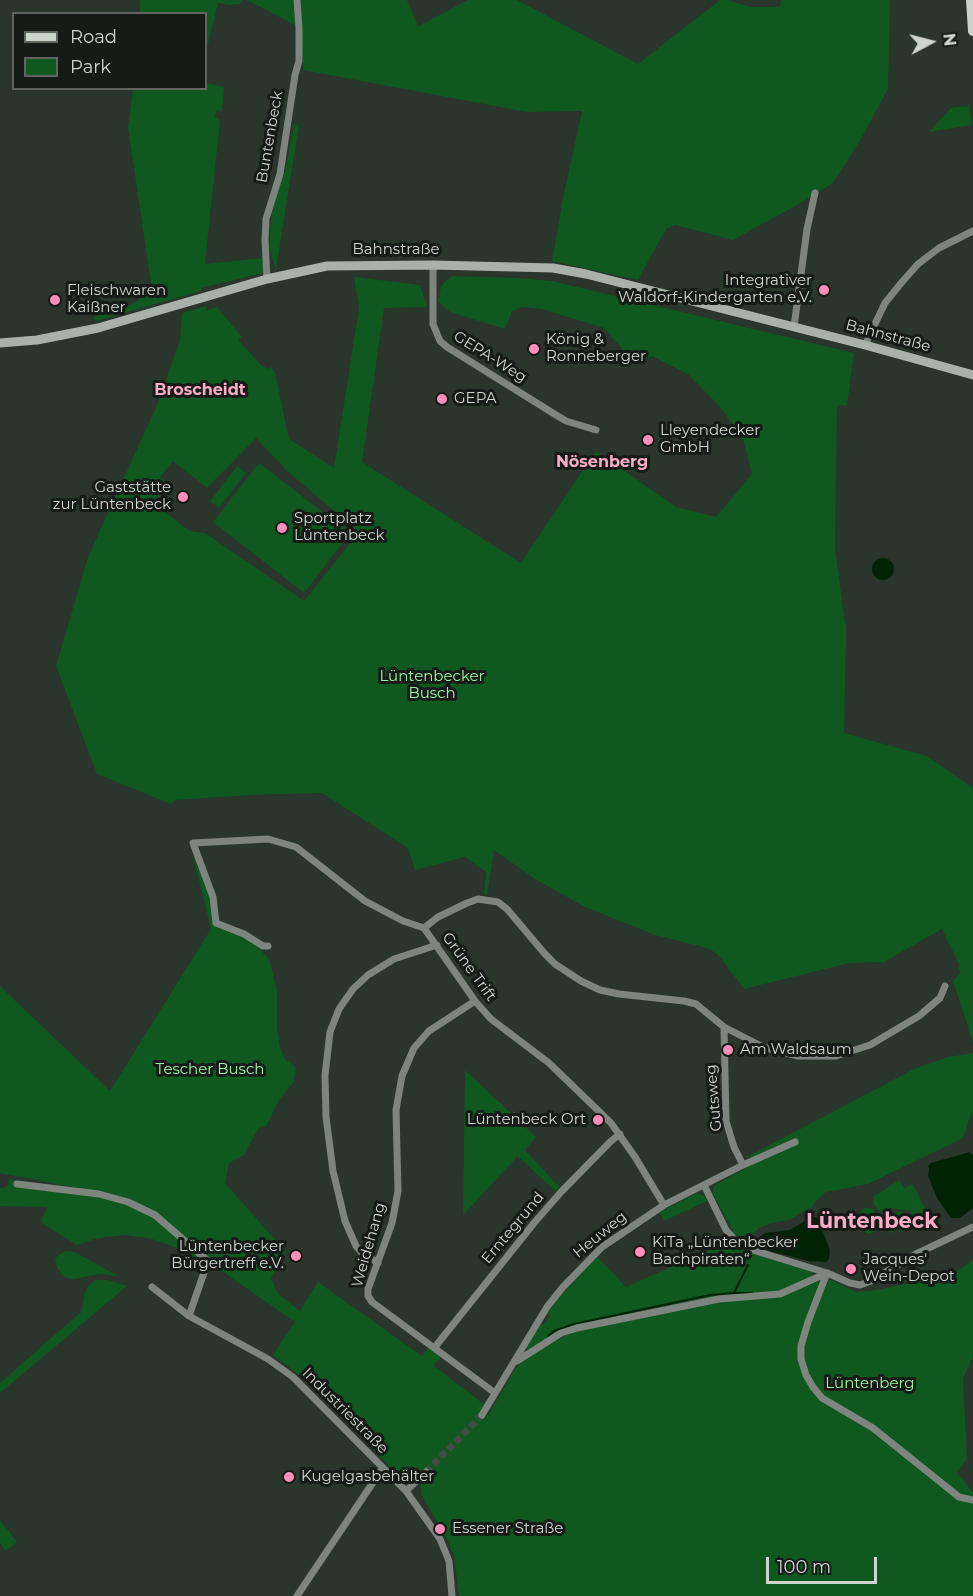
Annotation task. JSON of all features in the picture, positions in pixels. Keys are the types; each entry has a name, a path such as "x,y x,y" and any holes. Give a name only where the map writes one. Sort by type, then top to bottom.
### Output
{"main road":[{"path":"971,0 973,31"},
{"name":"Bahnstraße","path":"0,343 37,340 98,328 267,279 327,266 433,265 553,268 586,274 865,345 973,375"}],"street":[{"name":"Buntenbeck","path":"267,279 266,219 280,174 294,75 299,61 297,0"},
{"path":"794,327 807,229 815,193"},
{"path":"865,345 885,303 918,264 939,248 973,231"},
{"name":"GEPA-Weg","path":"433,265 433,324 440,341 566,421 596,430"},
{"name":"Grüne Trift","path":"268,946 263,946 244,934 216,923 213,897 193,843 268,839 296,847 364,901 403,921 424,928 474,1001 491,1019 573,1084 620,1134 664,1205"},
{"path":"424,928 438,917 478,899 498,902 507,909 544,954 581,981 600,990 619,994 696,1004 724,1027 782,1054 814,1057 836,1056 870,1045 919,1016 940,998 945,986"},
{"path":"378,1263 356,1246 345,1221 333,1171 326,1117 325,1075 330,1032 339,1009 353,988 368,975 394,960 437,945"},
{"name":"Weidehang","path":"474,1001 429,1031 414,1048 402,1076 396,1110 398,1191 392,1223 368,1289 368,1296 372,1302 495,1393"},
{"name":"Gutsweg","path":"724,1027 726,1121 729,1134 743,1165"},
{"name":"Erntegrund","path":"435,1347 534,1222 620,1134"},
{"name":"Heuweg","path":"482,1415 547,1307 585,1263 621,1233 664,1205 743,1165 795,1142"},
{"path":"17,1184 99,1194 128,1202 155,1215 208,1261 189,1316"},
{"path":"704,1185 726,1230 738,1243 850,1283 864,1284 916,1254 973,1227"},
{"path":"515,1362 561,1333 577,1328 719,1299 780,1294 827,1273"},
{"path":"827,1273 801,1346 801,1359 813,1387 822,1398 873,1428 959,1497 973,1500"},
{"name":"Industriestraße","path":"152,1287 189,1316 268,1359 293,1377 406,1491 440,1539 449,1561 452,1596"},
{"path":"297,1596 382,1469"},
{"path":"406,1491 426,1472"}],"green space":[{"path":"140,0 242,0 240,4 218,3 207,48 207,12 140,12"},
{"path":"246,0 293,0 296,26 261,7"},
{"path":"300,0 407,0 418,26 468,0 517,0 638,64 720,0 729,0 750,7 779,7 782,0 890,0 888,89 833,183 733,240 675,225 666,229 638,280 552,261 582,111 527,112 303,70"},
{"path":"207,83 224,87 222,112 217,110 215,117 220,120 205,264 263,258 263,273 201,288 201,291 96,321 93,317 135,303 145,294 151,284 128,127 133,90 207,90"},
{"path":"969,106 972,125 929,132 951,108"},
{"path":"294,124 299,125 276,269 269,248 272,210 286,168"},
{"name":"Lüntenbecker Busch","path":"451,276 552,281 854,353 847,406 837,405 835,548 846,630 844,733 927,756 973,788 973,1042 953,981 961,972 957,968 960,966 942,929 884,962 850,963 744,989 719,956 710,949 655,935 585,907 535,879 494,850 487,895 484,894 486,872 465,857 415,870 408,848 322,793 175,800 171,804 97,774 56,666 88,557 157,405 180,340 182,313 206,306 207,310 217,307 242,337 238,340 262,366 269,369 271,367 275,373 289,439 334,468 359,308 354,277 420,285 427,307 384,308 362,462 521,563 596,451 676,507 716,517 752,474 744,442 722,409 689,375 652,356 644,359 626,353 604,328 542,309 523,307 512,311 505,329 450,312 438,302 441,286","holes":["256,438 287,471 359,532 304,601 205,533 190,531 154,504 167,483 160,477 173,461 207,488"]},
{"name":"Sportplatz Lüntenbeck","path":"259,463 350,533 304,593 213,522"},
{"path":"237,466 246,473 219,508 210,501"},
{"path":"193,855 211,898 213,922 254,943 269,959 277,990 277,1030 280,1048 286,1061 290,1061 296,1069 293,1083 279,1100 266,1127 258,1128 244,1155 229,1163 225,1183 286,1252 271,1278 278,1294 300,1311 318,1282 422,1356 429,1347 441,1356 434,1366 485,1405 479,1413 484,1418 489,1414 515,1369 521,1363 546,1345 574,1331 719,1302 779,1297 817,1280 823,1291 829,1279 856,1292 877,1290 955,1273 973,1260 973,1356 963,1379 967,1459 957,1473 973,1492 973,1596 459,1596 454,1555 421,1494 421,1481 417,1477 408,1478 392,1469 316,1388 273,1355 295,1322 213,1265 172,1246 149,1238 124,1235 98,1238 77,1245 42,1223 47,1207 0,1206 0,1188 7,1187 9,1179 83,1189 0,1173 0,986 110,1091 211,929"},
{"path":"973,1053 973,1119 972,1111 963,1138 868,1184 826,1192 812,1207 789,1220 759,1228 744,1242 734,1233 713,1194 713,1186 792,1143 790,1140 753,1157 747,1157 745,1155 749,1156 914,1069 948,1057"},
{"path":"465,1070 536,1137 525,1150 559,1187 556,1192 518,1156 463,1215"},
{"path":"899,1180 904,1188 913,1184 930,1219 918,1223 910,1211 889,1208 880,1212 874,1205 873,1197"},
{"path":"697,1193 704,1196 707,1201 664,1221 660,1212"},
{"path":"865,1208 874,1210 881,1229 866,1233 860,1215"},
{"path":"900,1211 909,1214 911,1218 897,1222 895,1218 889,1219 894,1232 890,1233 882,1217"},
{"path":"727,1242 742,1250 813,1272 812,1276 768,1294 711,1297 587,1322 571,1327 528,1350 526,1348 540,1324 543,1325 550,1316 547,1314 557,1300 597,1256 626,1287"},
{"path":"65,1251 75,1252 118,1276 101,1274 74,1279 64,1277 57,1268 55,1258"},
{"path":"96,1280 108,1280 127,1286 0,1393 0,1383 82,1311 88,1286"},
{"path":"0,1520 17,1542 6,1551 0,1543"}],"shaded area":[{"path":"883,558 891,561 894,569 891,577 883,580 875,577 872,569 875,561"},
{"path":"970,1152 973,1155 973,1208 960,1218 951,1218 937,1198 928,1176 928,1166 931,1163"},
{"path":"816,1217 830,1250 829,1259 826,1262 809,1261 773,1252 756,1246 754,1242 765,1233 790,1230"}],"waterway":[{"path":"548,1336 554,1331 574,1324 710,1295 734,1293 748,1265"},
{"path":"734,1293 752,1293"}],"tunnel":[{"path":"426,1472 482,1415"}],"place":[{"name":"Integrativer Waldorf-Kindergarten e.V.","path":"824,290"},
{"name":"Fleischwaren Kaißner","path":"55,300"},
{"name":"König & Ronneberger","path":"534,349"},
{"name":"GEPA","path":"442,399"},
{"name":"Lleyendecker GmbH","path":"648,440"},
{"name":"Gaststätte zur Lüntenbeck","path":"183,497"},
{"name":"Sportplatz Lüntenbeck","path":"282,528"},
{"name":"Am Waldsaum","path":"728,1050"},
{"name":"Lüntenbeck Ort","path":"598,1120"},
{"name":"KiTa „Lüntenbecker Bachpiraten“","path":"640,1252"},
{"name":"Lüntenbecker Bürgertreff e.V.","path":"296,1256"},
{"name":"Jacques' Wein-Depot","path":"851,1269"},
{"name":"Kugelgasbehälter","path":"289,1477"},
{"name":"Essener Straße","path":"440,1529"}],"district":[{"name":"Broscheidt","path":"200,390"},
{"name":"Nösenberg","path":"602,462"},
{"name":"Lüntenbeck","path":"872,1222"}],"park label":[{"name":"Tescher Busch","path":"210,1070"},
{"name":"Lüntenberg","path":"870,1384"}]}
